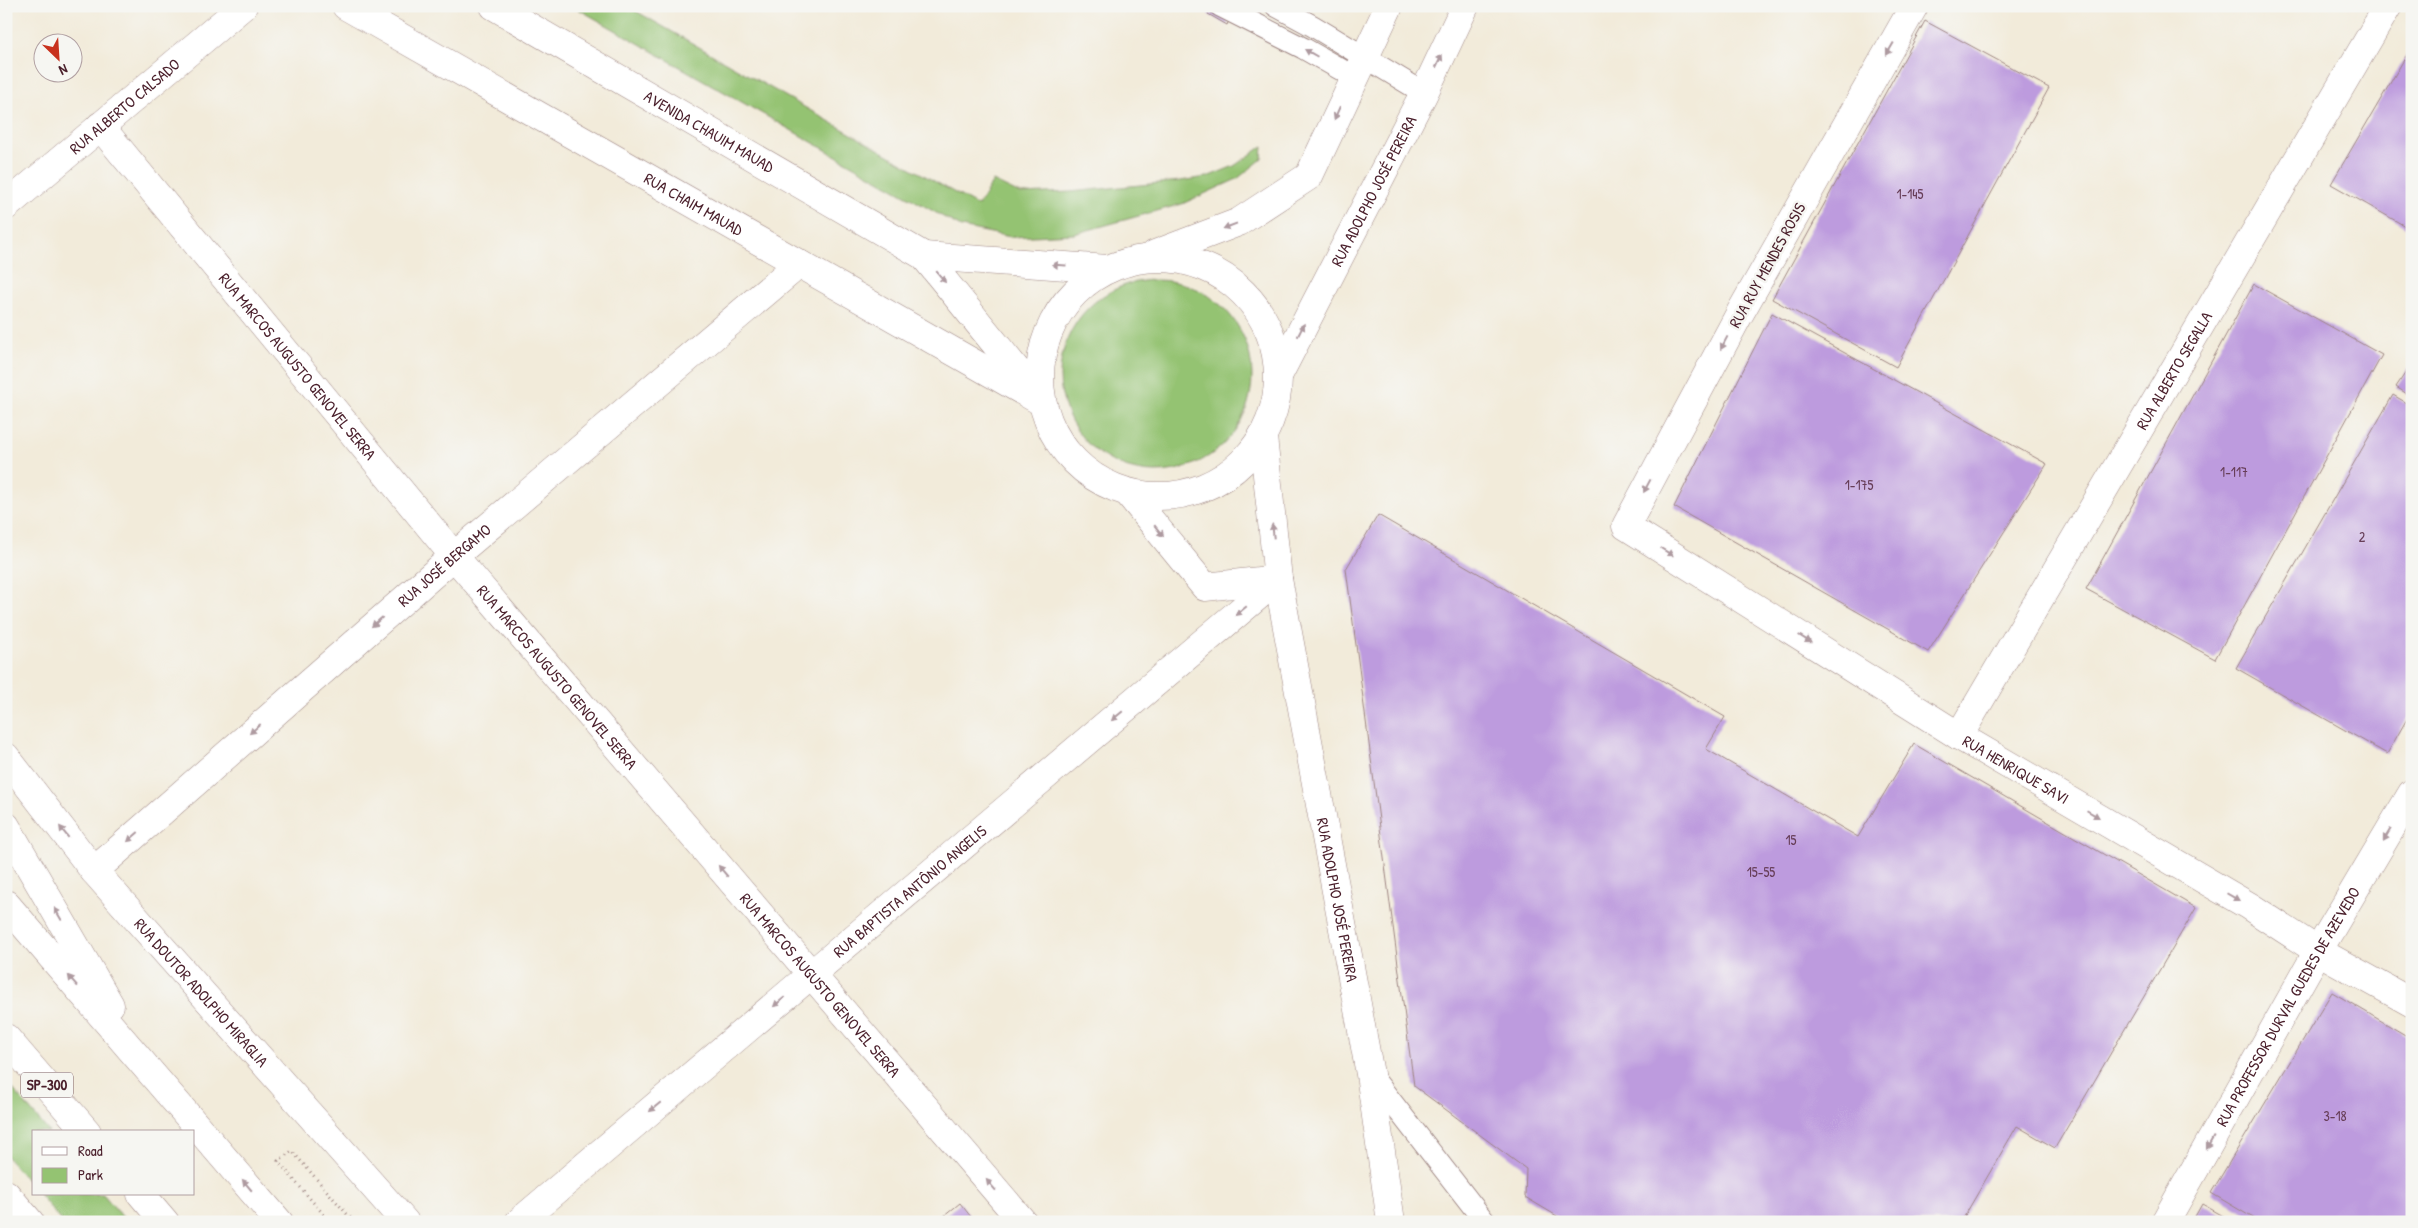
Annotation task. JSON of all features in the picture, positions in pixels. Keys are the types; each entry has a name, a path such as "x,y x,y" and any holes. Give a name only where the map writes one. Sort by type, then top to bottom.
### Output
{"main road":[{"name":"RUA ALBERTO CALSADO","path":"6,206 243,6"},
{"name":"RUA CHAIM MAUAD","path":"346,6 1042,402"},
{"name":"AVENIDA CHAUIM MAUAD","path":"494,6 924,256 1042,402"},
{"path":"1146,258 1185,260 1222,275 1252,300 1271,334 1279,374 1275,406 1263,437 1238,467 1205,488 1167,497 1129,494 1099,482 1074,462 1054,436 1042,402 1039,366 1050,326 1074,293 1108,269 1146,258 1239,222 1309,176 1389,6"},
{"name":"RUA ADOLPHO JOSÉ PEREIRA","path":"1279,374 1424,93 1465,6"},
{"name":"RUA RUY MENDES ROSIS","path":"1626,526 1740,313 1914,6"},
{"name":"RUA ALBERTO SEGALLA","path":"1958,736 2388,6"},
{"name":"RUA MARCOS AUGUSTO GENOVEL SERRA","path":"100,126 454,556 1023,1222"},
{"name":"AVENIDA CHAUIM MAUAD","path":"924,256 1108,269"},
{"name":"RUA JOSÉ BERGAMO","path":"94,871 454,556 799,264"},
{"name":"RUA ADOLPHO JOSÉ PEREIRA","path":"1263,437 1278,579 1370,1074 1389,1220"},
{"path":"1129,494 1205,587 1278,579"},
{"name":"RUA HENRIQUE SAVI","path":"1626,526 1958,736 2249,906 2318,951 2412,1003"},
{"name":"RUA BAPTISTA ANTÔNIO ANGELIS","path":"518,1222 1278,579"},
{"name":"RUA DOUTOR ADOLPHO MIRAGLIA","path":"6,757 94,871 405,1222"},
{"name":"RUA PROFESSOR DURVAL GUEDES DE AZEVEDO","path":"2165,1222 2318,951 2412,793"},
{"path":"6,826 143,1063"},
{"path":"6,904 279,1222"},
{"name":"SP-300","path":"6,1038 85,1130"},
{"path":"6,1194 30,1222"},
{"path":"143,1196 164,1222"}],"lane":[{"path":"1220,6 1303,48 1359,67 1424,93"},
{"path":"1276,6 1313,26 1359,67"},
{"path":"1370,1074 1485,1222"}],"path":[{"path":"330,1222 278,1162 292,1151 354,1222"}],"green space":[{"path":"573,6 627,6 978,206 993,181 1020,194 1070,192 1207,177 1234,166 1263,146 1262,159 1237,179 1182,204 1074,234 1011,237 961,227"},
{"path":"1147,280 1165,280 1193,287 1209,296 1224,308 1236,323 1245,339 1252,367 1252,385 1245,413 1236,429 1224,444 1209,456 1193,465 1165,472 1147,472 1128,468 1111,461 1095,450 1082,437 1071,421 1064,404 1060,385 1060,367 1064,348 1071,331 1082,315 1095,302 1111,291 1128,284"},
{"path":"6,1081 47,1130 32,1130 32,1186 6,1156"},
{"path":"41,1196 105,1196 127,1222 62,1222"}],"building":[{"path":"1212,6 1236,6 1227,25 1208,14"},
{"path":"1925,21 2049,88 1896,367 1772,299"},
{"path":"2412,46 2412,230 2331,184"},
{"path":"2254,284 2382,355 2215,659 2086,589"},
{"path":"1772,313 2047,464 1928,652 1674,507"},
{"path":"2412,363 2412,397 2396,387"},
{"path":"2393,395 2412,406 2412,710 2387,754 2236,668"},
{"path":"1378,515 1725,717 1706,749 1858,837 1914,744 2196,908 2055,1148 2017,1126 1961,1222 1567,1222 1525,1197 1526,1169 1414,1086 1346,569"},
{"path":"2332,992 2412,1039 2412,1222 2260,1222 2211,1193"},
{"path":"960,1203 975,1222 937,1222"},
{"path":"2202,1204 2234,1222 2192,1222"}]}
